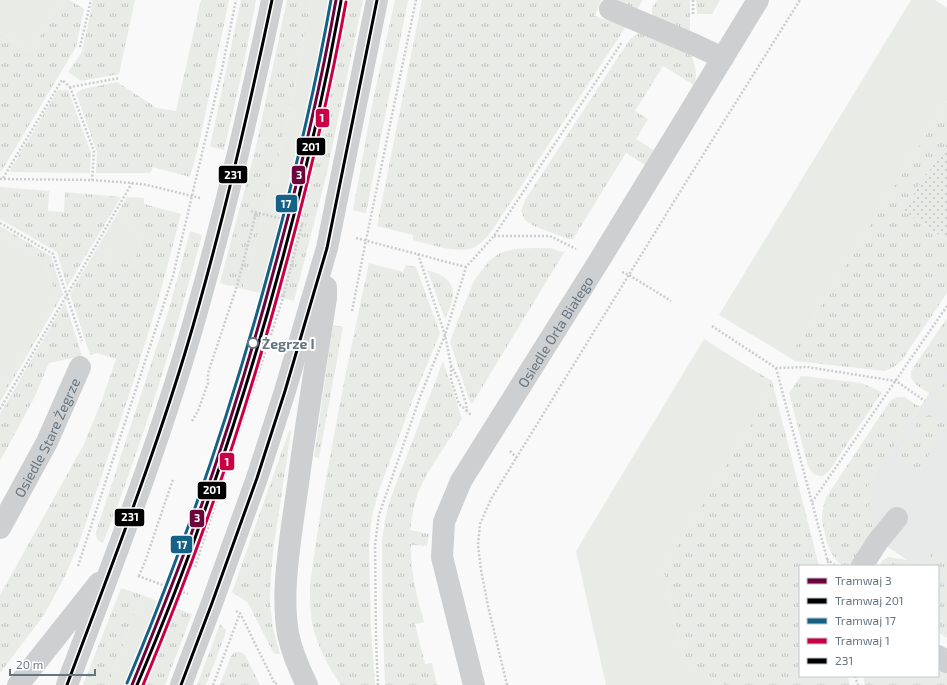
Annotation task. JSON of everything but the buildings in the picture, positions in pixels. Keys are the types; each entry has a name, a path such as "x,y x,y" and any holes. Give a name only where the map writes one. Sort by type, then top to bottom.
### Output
{"street":[{"path":"67,685 135,504 199,306 228,196 272,0"},
{"path":"181,685 257,478 327,248 377,0"},
{"name":"Osiedle Orła Białego","path":"474,685 442,557 444,522 461,481 599,261 758,0"},
{"path":"610,9 723,58"},
{"path":"307,685 301,673 288,634 285,595 293,520 326,298 327,248"},
{"name":"Osiedle Stare Żegrze","path":"0,528 47,442 80,367"},
{"path":"863,565 878,541 897,518"},
{"path":"18,685 112,566"}],"path":[{"path":"80,47 91,0"},
{"path":"77,569 173,276 222,70 236,0"},
{"path":"351,318 416,0"},
{"path":"507,685 481,570 478,544 480,524 491,499 800,0"},
{"path":"378,685 375,545 378,515 420,397 445,335 466,267 494,236 636,20"},
{"path":"70,87 120,78"},
{"path":"1,179 62,80 70,87 94,151 92,180"},
{"path":"1,179 92,180 132,183 147,185 205,200"},
{"path":"0,408 132,183"},
{"path":"248,211 309,226"},
{"path":"236,286 256,213"},
{"path":"0,223 53,254 86,355 80,367"},
{"path":"195,568 283,298 302,224"},
{"path":"494,236 550,236 629,275 671,301"},
{"path":"356,238 466,267"},
{"path":"418,254 445,335 451,365 451,380 459,404 467,411"},
{"path":"812,502 947,306"},
{"path":"712,326 776,368 806,367 896,381 925,400"},
{"path":"451,365 459,381 466,404"},
{"path":"776,368 829,565"},
{"path":"827,559 835,565"},
{"path":"186,593 188,587"},
{"path":"213,685 240,613"}],"shaded area":[{"path":"947,323 947,635 939,629 939,565 915,565 872,536 836,532 937,382"}],"green space":[{"path":"0,0 63,0 30,52 0,32"},
{"path":"63,0 70,0 84,9 76,47 0,172 0,32 30,52"},
{"path":"93,0 135,0 119,74 81,81 68,72 82,52"},
{"path":"201,0 229,0 199,144 190,177 153,167 150,173 96,173 97,152 76,93 83,89 117,82 157,108 176,111"},
{"path":"241,0 256,0 243,68 224,150 210,147"},
{"path":"287,0 311,0 297,76 278,159 243,289 220,282 255,151"},
{"path":"311,0 343,0 327,83 308,166 272,296 243,289 278,159 297,76"},
{"path":"343,0 363,0 327,172 294,301 272,296 308,166 327,83"},
{"path":"395,0 408,0 366,213 353,210 373,100"},
{"path":"422,0 601,0 595,16 608,21 610,19 627,25 493,229 480,243 469,249 461,250 436,246 413,240 413,235 377,226"},
{"path":"617,0 643,0 636,11 616,3"},
{"path":"657,0 690,0 690,33 654,18 652,9"},
{"path":"696,0 720,0 712,14 697,14"},
{"path":"911,0 935,0 947,8 947,101 789,357 719,315"},
{"path":"644,32 691,55 696,70 694,85 663,66 635,111 648,119 636,139 654,150 645,165 626,153 573,239 568,239 534,226 525,220 521,211 525,200 630,39 637,34"},
{"path":"58,90 68,90 91,153 90,173 9,172"},
{"path":"947,101 947,144 903,210 947,240 947,293 902,360 894,367 885,371 795,361 789,357"},
{"path":"947,144 947,240 903,210"},
{"path":"0,187 49,191 48,211 64,212 65,192 121,197 67,287 57,252 0,219"},
{"path":"127,197 144,198 144,204 181,214 158,301 131,389 78,546 65,576 41,619 0,673 0,595 84,444 102,400 116,359 97,353 90,355 70,294 97,248 112,259 133,266 144,230 116,216"},
{"path":"116,216 144,230 133,266 112,259 97,248"},
{"path":"0,226 51,256 63,294 0,402 0,396 57,300 45,260 0,233"},
{"path":"190,231 202,235 169,352 145,429 103,543 97,539 96,532 170,306"},
{"path":"0,233 45,260 57,300 0,396"},
{"path":"550,248 562,252 565,251 472,404 470,402 450,342 459,317 474,281 488,262 500,253 515,249"},
{"path":"369,263 403,272 406,265 416,267 440,333 415,394 379,490 372,516 369,544 371,631 375,685 341,685 324,656 314,631 311,614 310,585 336,424"},
{"path":"427,270 438,274 451,284 453,294 445,319"},
{"path":"65,302 82,356 49,363 35,396 0,461 0,414"},
{"path":"947,318 947,368 930,394 914,382 911,371"},
{"path":"333,325 343,327 319,458 314,457"},
{"path":"704,339 755,371 772,390 663,569 684,660 724,685 606,685 576,551"},
{"path":"443,361 462,419 427,474 418,492 410,530 429,534 427,546 411,545 411,555 414,584 424,622 415,624 425,664 432,663 437,685 385,685 382,543 385,519 391,497"},
{"path":"755,371 772,381 819,565 799,565 799,677 848,677 850,685 724,685 684,660 663,569 772,390"},
{"path":"801,376 861,383 882,392 829,471 823,476 814,474 808,466 789,393"},
{"path":"947,379 947,405 938,399 937,393"},
{"path":"897,397 904,397 920,407 867,487 874,493 867,509 871,518 872,526 870,539 854,565 842,565 835,559 827,540 822,520 824,504 827,496 890,401"},
{"path":"930,415 947,426 947,428 917,472 895,456 921,417"},
{"path":"290,430 291,432 271,573 270,602 273,629 280,654 276,654 273,652 248,603 232,592"},
{"path":"933,552 947,561 947,580 939,575 939,565 924,565"},
{"path":"888,557 908,560 915,565 880,565 883,560"},
{"path":"941,583 947,587 947,638 939,633 939,586"},
{"path":"121,588 142,595 108,685 83,685"},
{"path":"142,595 171,606 141,685 108,685"},
{"path":"171,606 192,614 165,685 141,685"},
{"path":"220,624 226,630 225,635 206,685 197,685"},
{"path":"235,652 240,652 245,655 260,685 220,685 231,656"},
{"path":"939,667 947,673 947,685 865,685 863,677 939,677"}],"tram line":[{"name":"17","path":"127,683 191,519 243,362 296,167 331,0"},
{"name":"3","path":"132,685 196,521 218,458 248,362 301,167 336,0"},
{"name":"201","path":"137,685 194,542 244,393 290,231 321,100 341,1"},
{"name":"1","path":"143,685 198,545 238,429 258,365 311,169 346,2"}],"transit line":[{"name":"231","path":"67,685 144,478 185,353 210,266 232,178 272,0"},
{"name":"231","path":"181,685 257,478 285,391 327,248 377,0"}],"place":[{"name":"Żegrze I","path":"253,343"}]}
